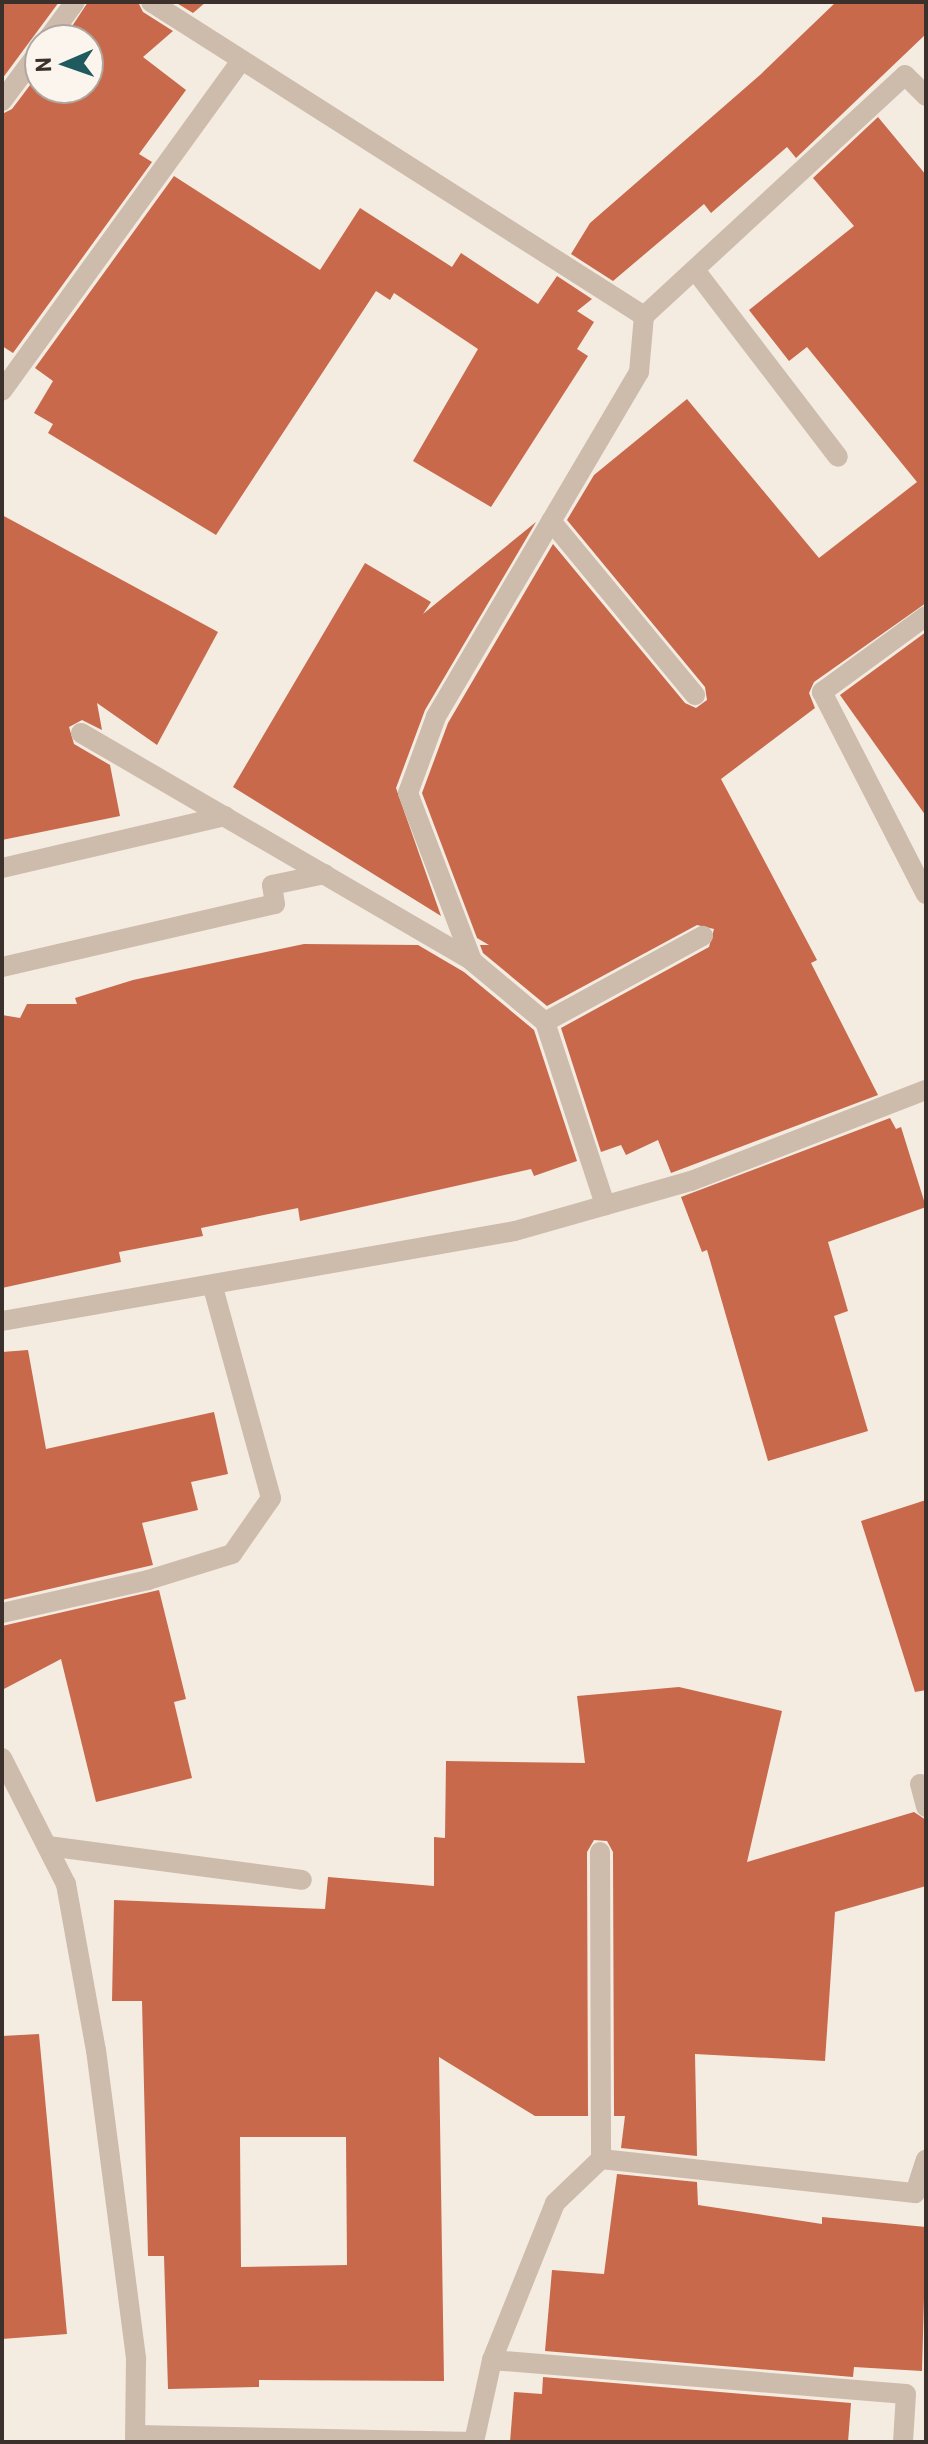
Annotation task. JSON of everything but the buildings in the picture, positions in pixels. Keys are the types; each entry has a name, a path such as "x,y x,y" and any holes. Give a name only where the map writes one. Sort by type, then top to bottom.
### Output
{"street":[{"path":"59,24 75,2"},
{"path":"151,2 240,62 644,316"},
{"path":"2,391 240,62"},
{"path":"2,101 24,71"},
{"path":"472,961 408,793 436,717 639,372 644,316 905,75 926,96"},
{"path":"695,270 838,457"},
{"path":"551,521 695,695"},
{"path":"926,616 822,692 926,894"},
{"path":"81,733 472,961 545,1022 605,1205"},
{"path":"2,868 225,816"},
{"path":"2,967 275,904 272,885 325,874"},
{"path":"545,1022 703,936"},
{"path":"2,1321 213,1287 515,1231 691,1181 926,1090"},
{"path":"2,1613 148,1580 232,1554 271,1498 213,1287"},
{"path":"2,1758 12,1796 48,1846 66,1884 96,2050 136,2359 135,2438 474,2442 492,2360 555,2203 601,2159 600,1852"},
{"path":"920,1784 926,1807"},
{"path":"48,1846 302,1880"},
{"path":"601,2159 915,2193 926,2160"},
{"path":"492,2360 906,2394 903,2442"}]}
